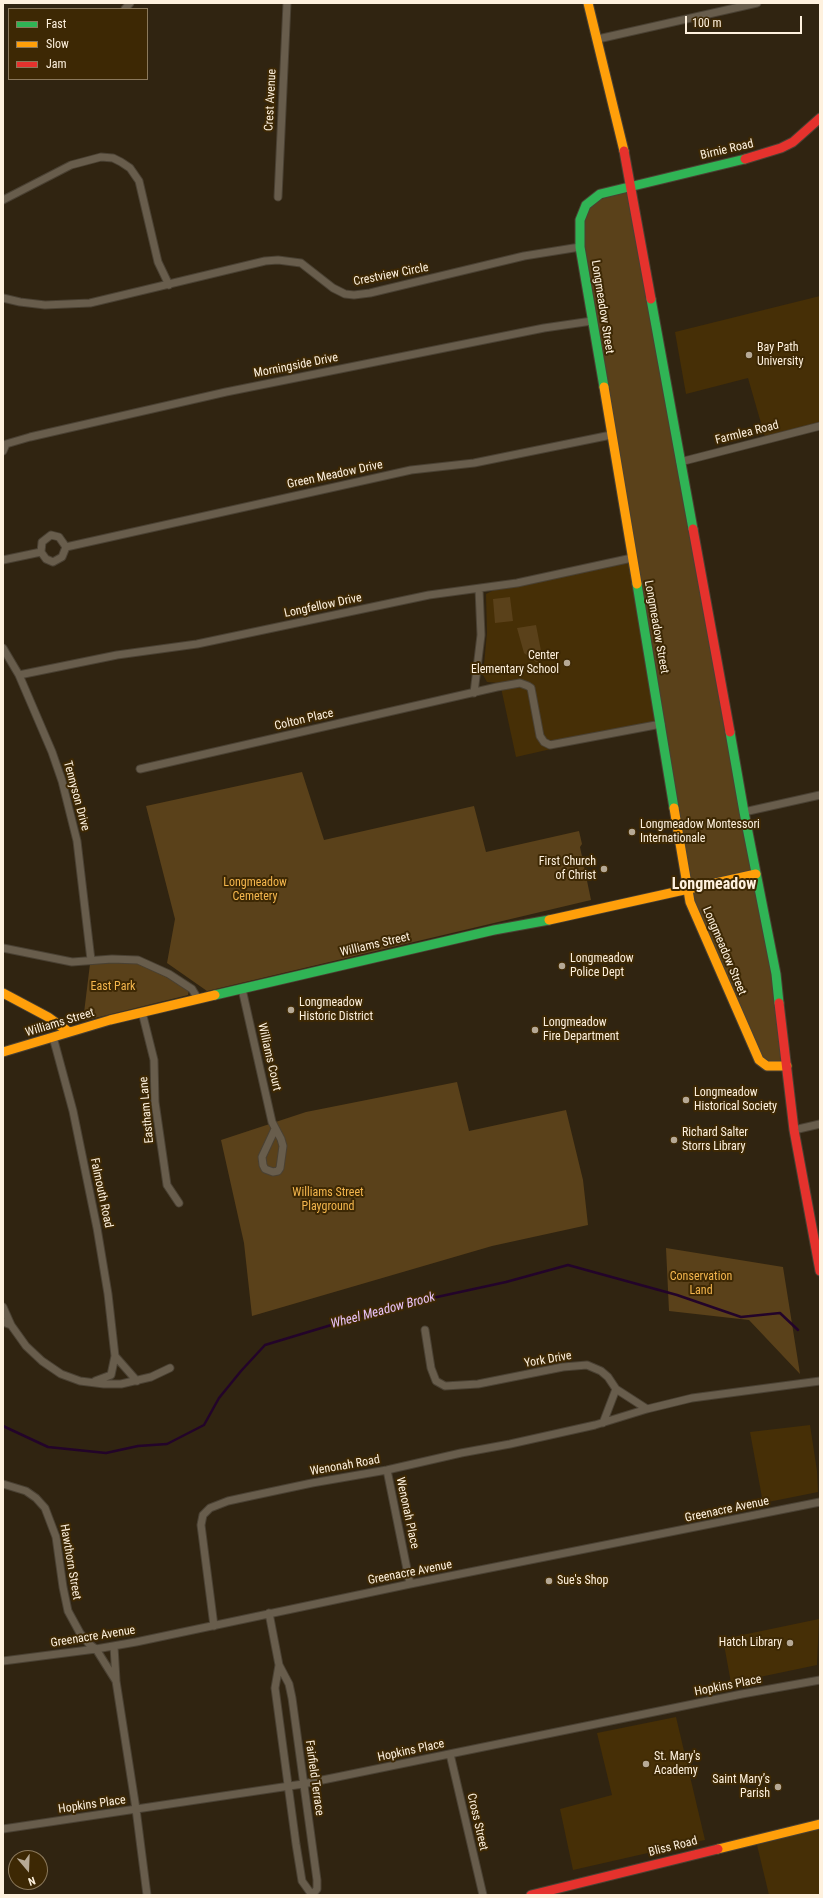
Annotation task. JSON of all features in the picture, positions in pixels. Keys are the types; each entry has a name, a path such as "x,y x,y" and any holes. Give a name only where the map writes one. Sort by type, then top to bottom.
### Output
{"main road":[{"path":"588,3 598,39 631,187 680,462 715,642 744,812 776,974 794,1130 820,1265"},
{"name":"Birnie Road","path":"631,187 781,148 794,142 820,118"},
{"name":"Longmeadow Street","path":"631,187 600,194 586,205 580,220 580,247 690,902 759,1060 767,1066 786,1066"},
{"name":"Williams Street","path":"3,1052 142,1012 487,931 580,914 756,874"},
{"path":"3,993 48,1017 69,1032"},
{"name":"Bliss Road","path":"531,1895 820,1824"}],"street":[{"name":"Crest Avenue","path":"278,197 287,3"},
{"path":"598,39 757,3"},
{"path":"3,200 72,165 101,157 121,162 130,168 139,181 158,262 168,285"},
{"name":"Crestview Circle","path":"3,298 28,304 76,305 118,297 265,261 278,260 301,263 333,288 345,294 354,295 370,293 524,256 580,247"},
{"name":"Morningside Drive","path":"4,445 62,430 295,377 544,328 592,322"},
{"name":"Farmlea Road","path":"680,462 820,426"},
{"name":"Green Meadow Drive","path":"66,547 411,470 474,463 611,435"},
{"path":"51,535 59,537 66,547 62,557 53,562 46,559 41,552 42,542 51,535"},
{"path":"3,560 41,552"},
{"name":"Longfellow Drive","path":"19,675 117,655 197,644 429,594 479,589 552,576 632,558"},
{"path":"474,693 481,635 479,589"},
{"name":"Tennyson Drive","path":"3,648 19,675 52,752 70,808 77,841 91,960"},
{"name":"Colton Place","path":"140,769 516,684 528,686 533,695 538,729 542,739 546,743 555,745 661,724"},
{"path":"744,812 820,795"},
{"path":"3,948 66,961 122,959 143,962 169,974 192,989 198,999"},
{"name":"Williams Court","path":"242,989 272,1122 283,1146 280,1168 273,1172 265,1169 262,1156 275,1129"},
{"name":"Eastham Lane","path":"142,1012 154,1060 155,1102 167,1185 179,1202"},
{"name":"Falmouth Road","path":"53,1037 73,1111 97,1228 108,1294 115,1356 111,1375 100,1381 87,1382"},
{"path":"794,1130 820,1124"},
{"path":"3,1307 11,1325 26,1346 48,1366 65,1375 87,1382 113,1385 137,1381 170,1368"},
{"path":"3,1322 11,1325"},
{"name":"York Drive","path":"426,1330 434,1379 442,1386 478,1384 563,1367 580,1365 591,1366 601,1371 608,1377 616,1389 647,1409"},
{"path":"115,1356 137,1381"},
{"path":"647,1409 692,1398 820,1381"},
{"path":"603,1423 616,1389"},
{"name":"Wenonah Road","path":"214,1626 201,1531 202,1518 206,1511 214,1506 312,1483 387,1470 442,1457 510,1444 603,1423 647,1409"},
{"name":"Wenonah Place","path":"387,1470 410,1584"},
{"name":"Hawthorn Street","path":"3,1484 31,1493 41,1502 48,1514 56,1537 68,1611 80,1633 96,1650 116,1681"},
{"name":"Greenacre Avenue","path":"3,1661 96,1650 410,1584 820,1502"},
{"name":"Fairfield Terrace","path":"269,1614 279,1665 289,1684 292,1698 317,1880 317,1889 312,1895 304,1886 302,1881 275,1688 279,1665"},
{"name":"Hawthorn Street","path":"114,1646 116,1681 136,1809 147,1895"},
{"name":"Hopkins Place","path":"3,1829 289,1787 742,1694 820,1680"},
{"name":"Cross Street","path":"450,1754 483,1895"}],"shaded area":[{"name":"Bay Path University","path":"820,296 820,423 765,437 748,378 686,394 675,332"},
{"name":"Center Elementary School","path":"632,558 661,724 516,757 500,683 487,682 483,675 487,633 486,594 494,590"},
{"path":"810,1425 817,1471 818,1492 763,1503 750,1432"},
{"path":"819,1619 817,1665 731,1683 723,1639"},
{"name":"St. Mary's Academy","path":"676,1717 705,1840 573,1870 560,1809 612,1795 597,1733"},
{"path":"820,1829 820,1895 769,1895 757,1845"}],"green space":[{"path":"631,187 715,642 787,1066 767,1066 696,917 580,247 586,205"},
{"path":"510,597 513,621 495,623 493,599"},
{"path":"536,625 543,661 536,662 524,653 517,628"},
{"name":"Longmeadow Cemetery","path":"302,772 324,840 474,806 486,852 579,831 582,844 580,847 591,900 207,991 167,963 175,919 146,806"},
{"name":"East Park","path":"119,961 143,964 189,990 188,995 83,1021 90,964"},
{"name":"Williams Street Playground","path":"457,1082 469,1131 566,1110 583,1180 588,1225 492,1246 252,1316 244,1243 221,1140 306,1112"},
{"name":"Conservation Land","path":"666,1248 783,1267 800,1374 749,1320 669,1311"}],"waterway":[{"name":"Wheel Meadow Brook","path":"3,1426 48,1447 106,1453 138,1446 167,1444 204,1425 219,1398 265,1345 391,1307 506,1282 568,1265 677,1295 741,1317 780,1313 798,1330"}],"traffic: fast":[{"path":"604,387 580,247 580,220 586,205 600,194 745,159"},
{"path":"651,299 693,529"},
{"path":"637,584 674,808"},
{"path":"730,732 776,974 779,1003"},
{"path":"215,995 494,930 549,920"}],"traffic: slow":[{"path":"588,3 624,151"},
{"path":"604,387 637,584"},
{"path":"674,808 690,902 759,1060 767,1066 787,1066"},
{"path":"549,920 756,874"},
{"path":"3,993 48,1017 69,1032"},
{"path":"3,1052 110,1020 215,995"},
{"path":"718,1849 820,1824"}],"traffic: jam":[{"path":"745,159 781,148 793,142 820,118"},
{"path":"624,151 651,299"},
{"path":"693,529 730,732"},
{"path":"779,1003 794,1130 820,1271"},
{"path":"531,1895 718,1849"}],"place":[{"name":"Bay Path University","path":"749,355"},
{"name":"Center Elementary School","path":"567,663"},
{"name":"Longmeadow Montessori Internationale","path":"632,832"},
{"name":"First Church of Christ","path":"604,869"},
{"name":"Longmeadow Police Dept","path":"562,966"},
{"name":"Longmeadow Historic District","path":"291,1010"},
{"name":"Longmeadow Fire Department","path":"535,1030"},
{"name":"Longmeadow Historical Society","path":"686,1100"},
{"name":"Richard Salter Storrs Library","path":"674,1140"},
{"name":"Sue's Shop","path":"549,1581"},
{"name":"Hatch Library","path":"790,1643"},
{"name":"St. Mary's Academy","path":"646,1764"},
{"name":"Saint Mary’s Parish","path":"778,1787"}],"district":[{"name":"Longmeadow","path":"714,885"}]}
